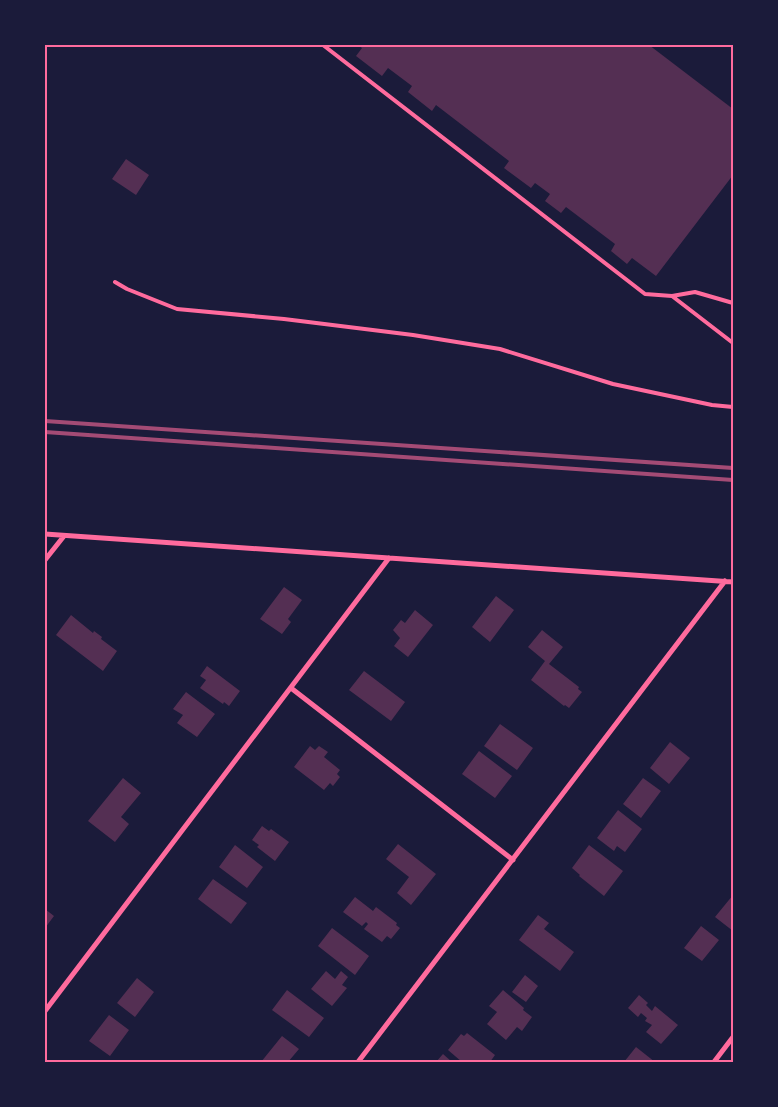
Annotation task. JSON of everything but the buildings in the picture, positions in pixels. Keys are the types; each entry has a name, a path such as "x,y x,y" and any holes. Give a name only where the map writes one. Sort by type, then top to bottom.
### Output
{"street":[{"path":"45,534 733,582"},
{"path":"45,560 64,536"},
{"path":"45,1011 389,558"},
{"path":"358,1062 725,581"},
{"path":"291,688 513,860"},
{"path":"714,1062 733,1037"}],"lane":[{"path":"323,45 645,294 672,296 695,292 733,303"},
{"path":"115,282 127,289 177,309 284,319 413,335 500,349 613,384 712,405 733,407"},
{"path":"672,296 733,343"}],"railway":[{"path":"45,421 733,468"},
{"path":"45,432 733,480"}]}
